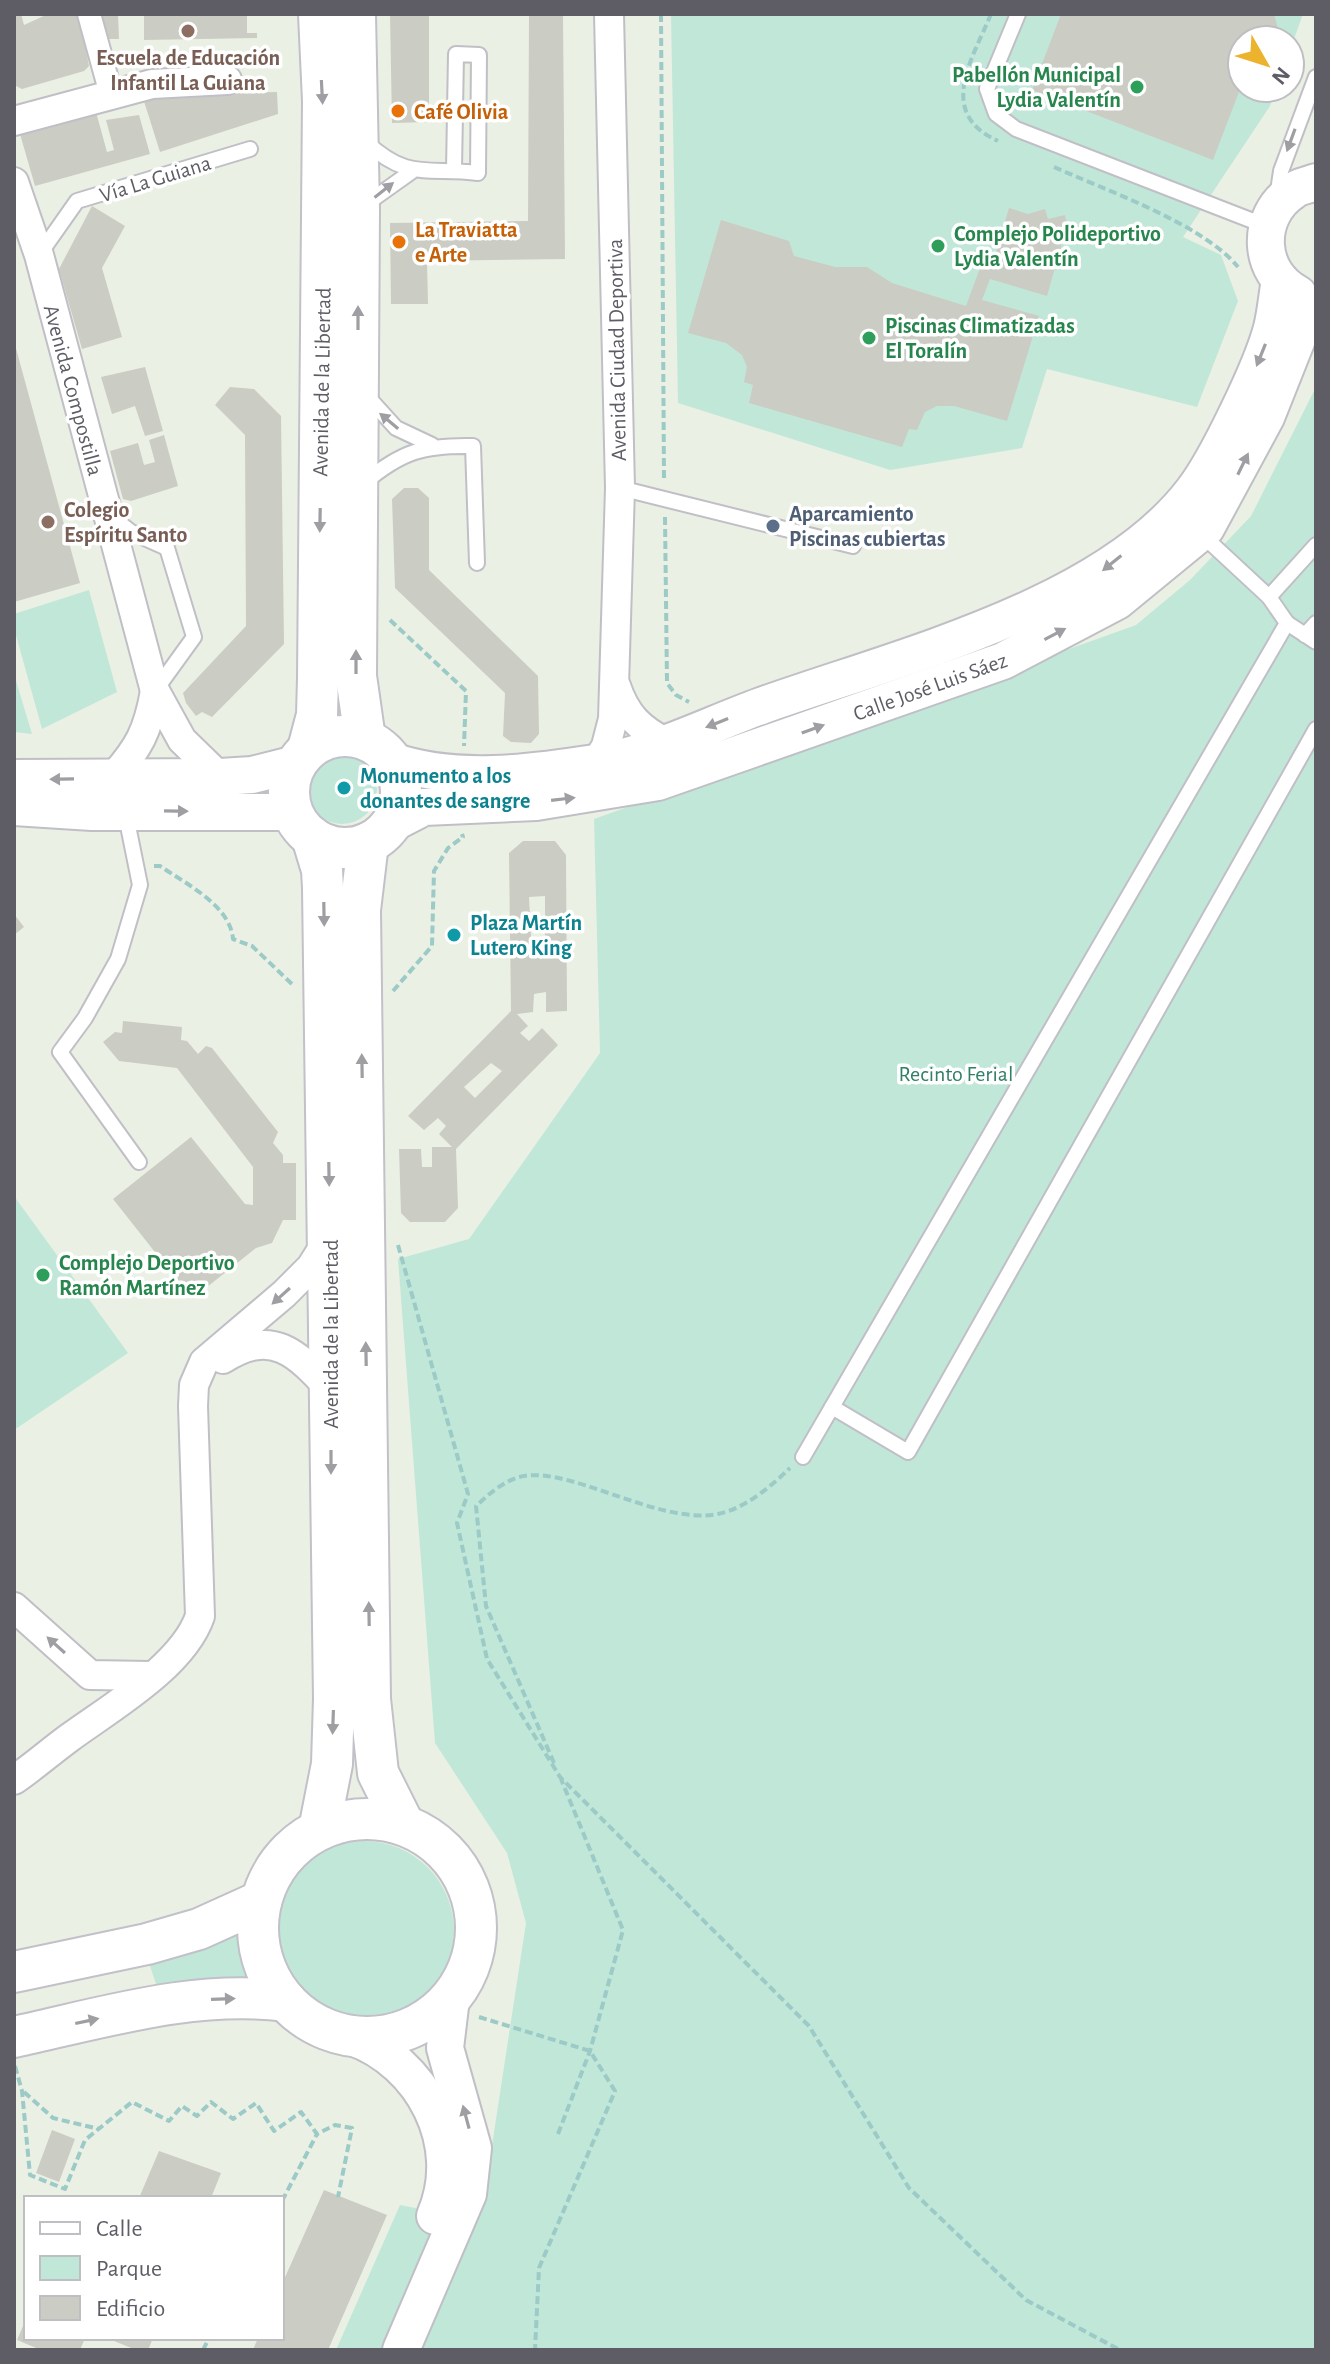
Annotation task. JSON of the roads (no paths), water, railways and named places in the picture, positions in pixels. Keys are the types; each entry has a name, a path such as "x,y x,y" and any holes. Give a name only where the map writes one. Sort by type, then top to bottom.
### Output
{"main road":[{"name":"Avenida de la Libertad","path":"302,756 317,715 318,678 323,101 319,14"},
{"name":"Avenida de la Libertad","path":"355,14 359,210 356,676 379,750"},
{"path":"346,735 379,750 401,794 379,834 339,848 302,825 289,787 302,756 326,738 346,735"},
{"name":"Avenida de la Libertad","path":"302,825 322,870 330,1236 334,1699 332,1764 319,1830"},
{"name":"Avenida de la Libertad","path":"379,834 360,910 370,1699 378,1773 404,1825"},
{"path":"359,1819 404,1825 443,1849 460,1870 470,1891 476,1917 474,1954 459,2006 437,2013 404,2031 371,2038 352,2037 321,2028 286,2001 262,1958 258,1940 261,1901 281,1861 319,1830 359,1819"},
{"path":"14,1972 147,1944 199,1929 261,1901"},
{"path":"14,2037 160,2006 219,1998 286,2001"}],"street":[{"path":"89,14 111,94"},
{"name":"Avenida Ciudad Deportiva","path":"596,763 606,746 616,686 620,488 609,14"},
{"path":"14,121 152,84 227,80"},
{"name":"Avenida Compostilla","path":"14,182 39,255 155,691 182,740 220,777"},
{"path":"1316,182 1294,190 1271,216 1267,254 1280,280 1292,290 1316,300"},
{"name":"Calle José Luis Sáez","path":"379,834 460,789 596,763 667,743 1033,608 1102,571 1159,525 1194,491 1272,328 1280,280"},
{"name":"Calle José Luis Sáez","path":"379,750 460,789 547,801 658,782 1003,661 1117,601 1200,533 1235,481 1266,417 1301,329 1316,314"},
{"name":"Avenida Ciudad Deportiva","path":"616,686 623,708 641,730 667,743"},
{"name":"Avenida Compostilla","path":"119,794 132,756 149,727 155,691"},
{"path":"14,807 252,775 302,756"},
{"path":"14,778 302,825"},
{"path":"14,1780 150,1676 189,1637 200,1616 194,1385 204,1362 311,1267 330,1236"},
{"path":"194,1398 223,1359 256,1343 286,1349 331,1390"},
{"path":"14,1607 80,1667 97,1676 150,1676"},
{"path":"97,1676 101,1701 97,1718"},
{"path":"401,2350 468,2194 473,2148 445,2048 459,2006"},
{"path":"352,2037 384,2051 409,2074 432,2110 445,2148 445,2194 376,2350"}],"lane":[{"path":"1018,14 987,89 996,114 1016,129 1271,216 1281,171 1316,77"},
{"path":"357,134 375,151 411,172 454,170 478,173 479,55 456,54 454,170"},
{"name":"Vía La Guiana","path":"39,255 77,201 250,149"},
{"path":"359,210 411,172"},
{"path":"358,382 372,406 396,428 432,445"},
{"path":"358,488 392,459 432,445 473,446 477,563"},
{"path":"620,488 853,546"},
{"path":"106,511 131,532 167,548 194,637 155,691"},
{"path":"1200,533 1269,597 1287,623 1310,639 1316,623"},
{"path":"1269,597 1316,545"},
{"path":"803,1457 1287,623"},
{"path":"832,1407 908,1452 1316,729"},
{"path":"119,794 140,885 118,959 85,1018 60,1052 139,1162"}],"place":[{"name":"Escuela de Educación Infantil La Guiana","path":"188,31"},
{"name":"Pabellón Municipal Lydia Valentín","path":"1137,87"},
{"name":"Café Olivia","path":"398,111"},
{"name":"La Traviatta e Arte","path":"399,242"},
{"name":"Complejo Polideportivo Lydia Valentín","path":"938,246"},
{"name":"Piscinas Climatizadas El Toralín","path":"869,338"},
{"name":"Colegio Espíritu Santo","path":"48,522"},
{"name":"Aparcamiento Piscinas cubiertas","path":"773,526"},
{"name":"Monumento a los donantes de sangre","path":"344,788"},
{"name":"Plaza Martín Lutero King","path":"454,935"},
{"name":"Complejo Deportivo Ramón Martínez","path":"43,1275"}],"park label":[{"name":"Recinto Ferial","path":"956,1073"}]}
